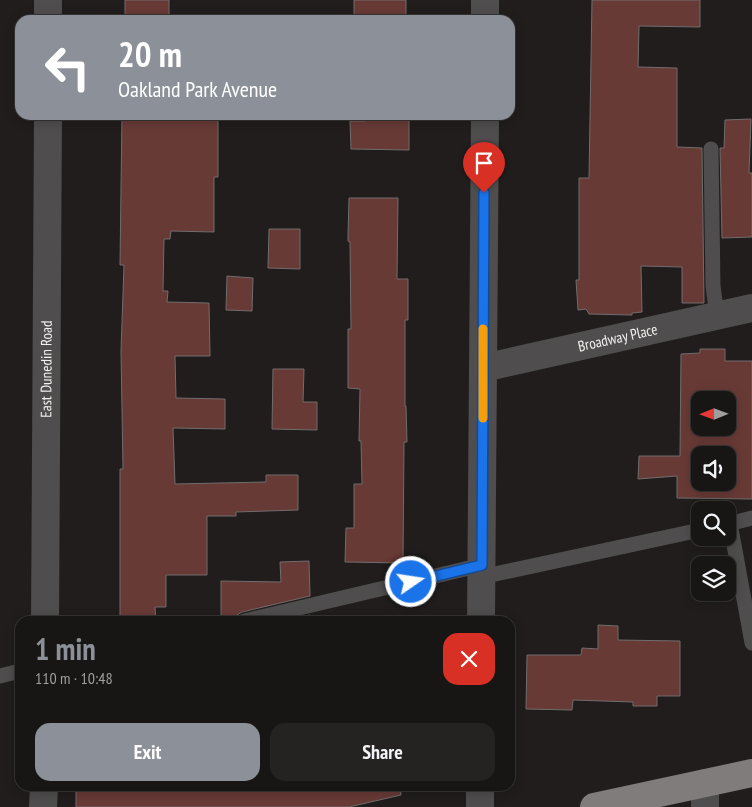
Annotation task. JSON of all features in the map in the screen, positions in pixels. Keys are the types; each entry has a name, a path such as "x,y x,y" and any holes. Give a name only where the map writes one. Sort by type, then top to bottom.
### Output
{"main road":[{"path":"594,807 705,795 752,773"}],"street":[{"path":"48,0 48,15"},
{"path":"485,15 486,0"},
{"name":"East Dunedin Road","path":"45,616 48,120"},
{"path":"481,616 485,120"},
{"name":"Broadway Place","path":"483,368 752,308"},
{"path":"43,807 44,791"},
{"path":"480,791 480,807"}],"lane":[{"path":"711,149 713,286 717,316"},
{"path":"736,521 752,518"},
{"path":"268,616 482,571 691,532"},
{"path":"733,546 752,643"},
{"path":"0,676 15,672"}],"building":[{"path":"125,0 169,0 169,15 125,15"},
{"path":"354,0 406,0 406,15 354,15"},
{"path":"592,0 700,0 700,27 639,26 638,67 677,68 677,147 702,148 704,303 682,303 682,267 641,266 642,312 632,313 632,315 589,314 586,309 578,310 576,280 579,280 579,178 589,178"},
{"path":"751,119 749,173 752,173 752,237 722,238 720,148 724,148 725,120"},
{"path":"122,120 218,120 218,177 214,177 214,232 171,231 170,239 164,239 163,291 168,291 167,302 209,303 210,356 175,356 176,398 225,399 225,429 173,428 175,484 266,482 266,475 298,475 298,510 236,512 236,516 207,516 207,575 166,575 166,607 155,607 156,616 120,616 120,469 123,469 121,351 124,265 120,265"},
{"path":"409,120 409,150 351,149 350,121"},
{"path":"349,198 398,198 397,279 408,279 408,320 405,320 407,442 404,442 403,563 345,562 346,528 354,528 354,484 362,484 361,441 359,441 360,389 348,388 348,329 351,329 350,242 348,241"},
{"path":"269,229 300,229 300,269 268,268"},
{"path":"227,276 253,278 252,311 226,310"},
{"path":"700,349 725,349 725,361 752,361 752,499 677,498 677,476 638,479 639,456 680,456 681,354 700,353"},
{"path":"273,369 304,369 303,402 317,402 317,430 272,429"},
{"path":"309,561 310,596 242,612 237,616 221,616 221,581 281,582 280,562"},
{"path":"598,625 618,626 618,640 680,641 680,696 657,696 657,706 633,706 633,702 573,700 572,710 526,709 527,655 581,655 582,648 598,649"},
{"path":"76,791 401,791 401,795 349,807 76,807"}],"slow traffic":[{"path":"483,329 483,418"}],"route":[{"path":"411,582 482,565 484,193"}]}
